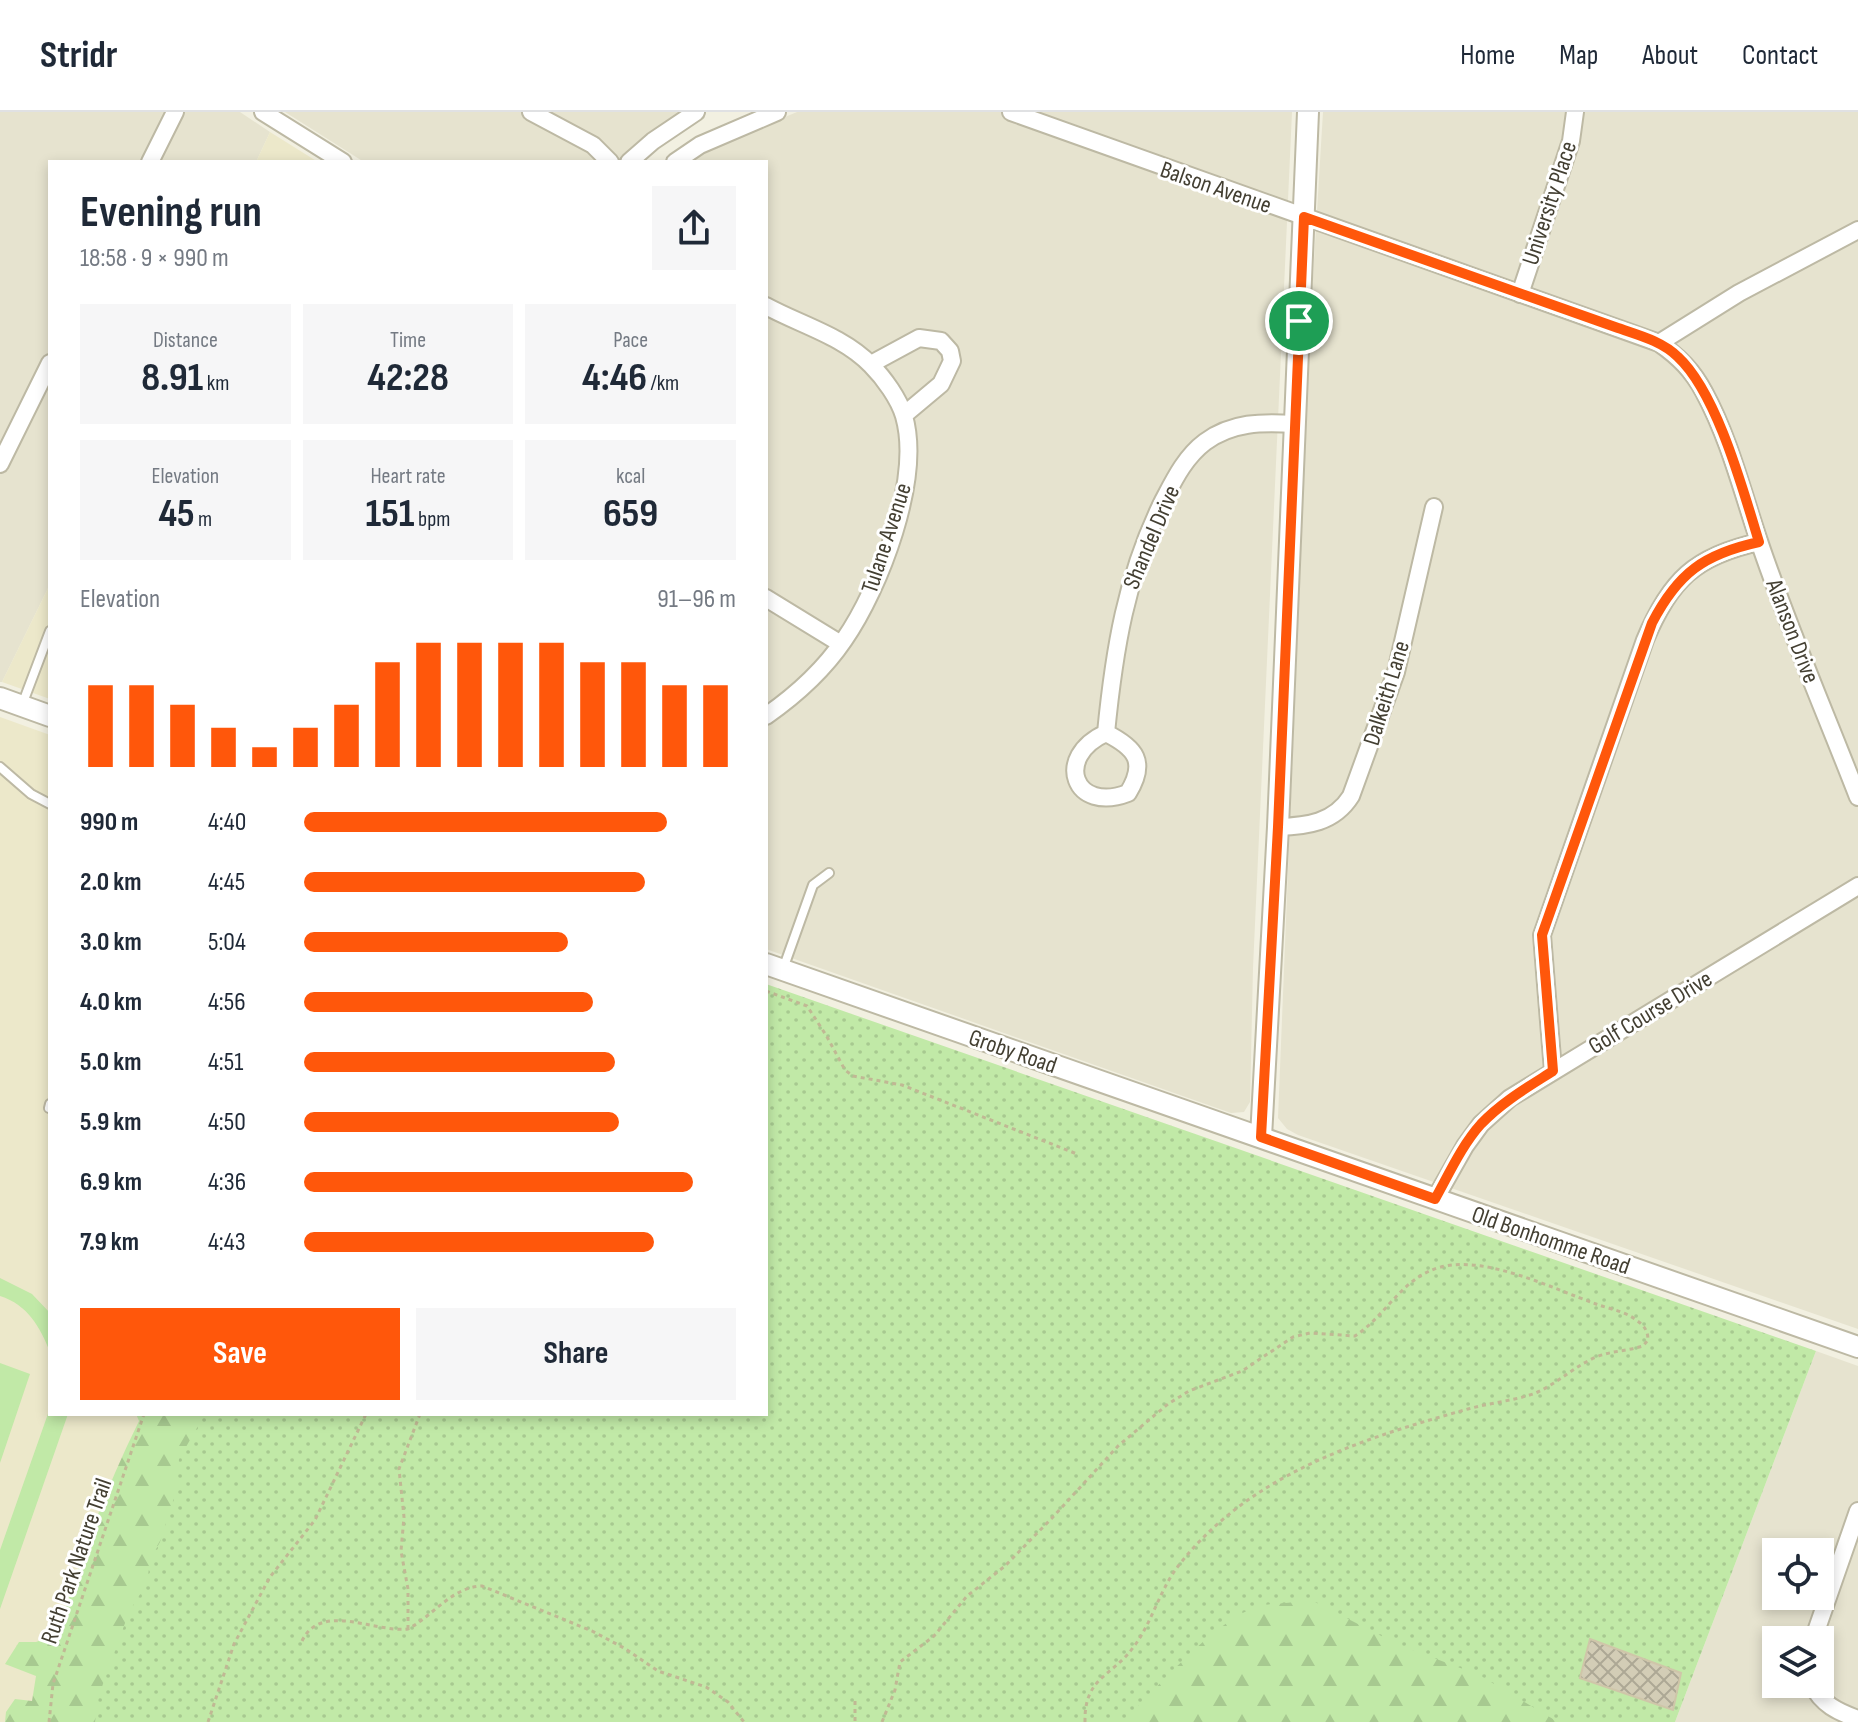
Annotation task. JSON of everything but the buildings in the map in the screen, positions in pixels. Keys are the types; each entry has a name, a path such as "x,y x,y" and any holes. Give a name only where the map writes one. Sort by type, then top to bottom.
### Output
{"street":[{"path":"151,160 175,112"},
{"path":"263,112 340,160"},
{"path":"531,112 593,145 608,160"},
{"path":"631,160 696,112"},
{"path":"678,160 700,145 777,112"},
{"name":"Balson Avenue","path":"1011,112 1659,343"},
{"path":"1261,1137 1278,827 1308,112"},
{"name":"University Place","path":"1520,294 1571,141 1575,112"},
{"path":"1659,343 1739,293 1858,230"},
{"name":"Tulane Avenue","path":"768,307 840,341 871,364 904,415 909,459 901,510 876,581 860,615 841,644 809,682 768,714"},
{"path":"871,364 919,338 941,341 950,351 952,361 941,384 904,415"},
{"name":"Alanson Drive","path":"1659,343 1677,355 1691,370 1705,394 1739,476 1759,542 1858,797"},
{"path":"0,464 48,367"},
{"name":"Shandel Drive","path":"1106,733 1111,682 1127,590 1172,483 1188,459 1206,441 1225,431 1244,424 1294,424"},
{"name":"Dalkeith Lane","path":"1278,827 1321,821 1337,812 1351,796 1396,672 1434,507"},
{"path":"1553,1071 1542,935 1645,640 1664,600 1694,566 1735,547 1759,542"},
{"path":"768,599 841,644"},
{"path":"0,698 48,715"},
{"name":"Golf Course Drive","path":"1435,1199 1481,1124 1510,1098 1858,886"},
{"name":"Groby Road","path":"774,967 1261,1137"},
{"name":"Old Bonhomme Road","path":"1261,1137 1858,1347"},
{"path":"1818,1626 1858,1511"},
{"path":"1821,1698 1830,1706 1858,1719"}],"lane":[{"path":"22,706 48,636"},
{"path":"0,767 31,794 48,803"},
{"path":"774,967 813,885 829,873"}],"path":[{"path":"768,992 807,1006 848,1073 881,1083 902,1085 1077,1154"},
{"path":"882,1722 895,1690 900,1662 934,1636 967,1596 1005,1566 1118,1446 1180,1396 1242,1371 1293,1337 1310,1333 1355,1336 1411,1282 1440,1267 1454,1265 1497,1270 1625,1314 1642,1325 1649,1335 1643,1346 1596,1357 1545,1389 1465,1409 1367,1441 1291,1471 1252,1496 1177,1566 1135,1644 1092,1687 1085,1704 1085,1722"},
{"name":"Ruth Park Nature Trail","path":"49,1722 53,1684 143,1416"},
{"path":"208,1722 228,1658 247,1619 270,1577 315,1520 365,1416"},
{"path":"408,1629 408,1589 401,1551 404,1517 399,1469 419,1416"},
{"path":"302,1641 309,1627 321,1622 408,1629 450,1597 467,1588 482,1586 592,1631 658,1671 706,1687 722,1697 744,1722"},
{"path":"855,1701 855,1722"}],"shaded area":[{"path":"0,112 240,112 270,132 257,160 48,160 48,588 0,682"},
{"path":"285,112 684,112 637,142 620,160 361,160"},
{"path":"797,112 1292,112 1253,968 1250,1102 1244,1112 1231,1113 768,950 768,160 690,160"},
{"path":"1323,112 1858,112 1858,1329 1298,1135 1287,1129 1278,1118 1310,327"},
{"path":"270,132 315,160 257,160"},
{"path":"48,588 48,698 2,682"},
{"path":"0,717 48,734 48,1416 150,1416 44,1722 0,1722"},
{"path":"1816,1351 1858,1366 1858,1722 1675,1722"}],"green space":[{"path":"768,985 1816,1351 1675,1722 44,1722 150,1416 768,1416"},
{"path":"0,1278 32,1294 48,1311 48,1348 32,1318 18,1305 0,1296"},
{"path":"0,1363 30,1374 0,1463"},
{"path":"48,1414 67,1416 0,1609 0,1550"},
{"path":"137,1416 204,1416 179,1459 175,1495 160,1542 150,1560 147,1583 129,1612 99,1695 95,1722 5,1722 6,1712 15,1699 32,1701 36,1676 5,1664 19,1642 36,1642 58,1634 94,1526 139,1421"},
{"path":"1315,1602 1399,1645 1479,1675 1558,1722 1123,1722 1201,1644 1235,1617 1261,1606"}],"route":[{"path":"1304,217 1659,343 1677,355 1691,370 1705,394 1739,476 1759,542 1735,547 1694,566 1664,600 1652,623 1542,935 1553,1071 1510,1098 1481,1124 1435,1199 1261,1137 1278,827 1299,321 1304,217"}]}
